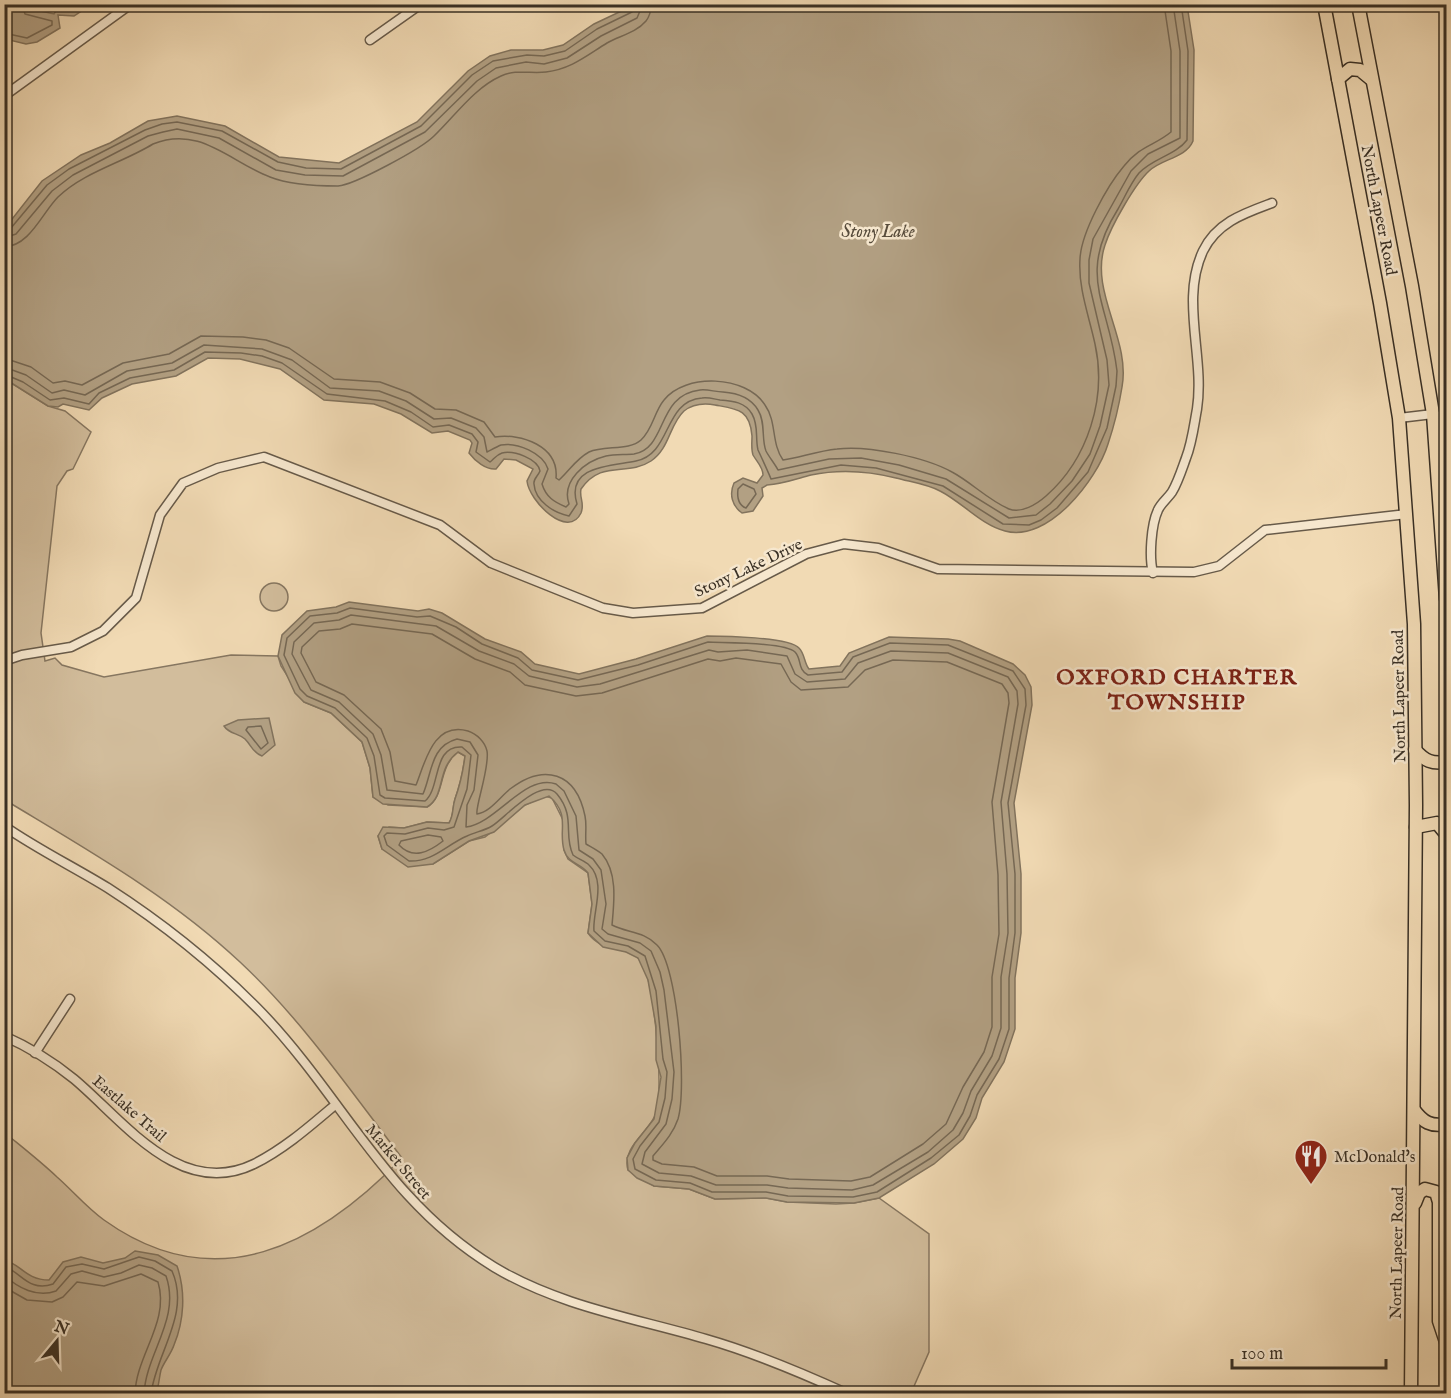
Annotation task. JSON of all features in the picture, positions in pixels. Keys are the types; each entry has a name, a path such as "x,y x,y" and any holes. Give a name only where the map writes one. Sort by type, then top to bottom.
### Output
{"main road":[{"name":"North Lapeer Road","path":"1324,4 1380,303 1399,418 1414,624 1416,827 1410,1394"},
{"name":"North Lapeer Road","path":"1358,4 1412,286 1432,414 1446,598"},
{"path":"1338,79 1350,69 1360,70 1371,79"},
{"path":"1415,750 1424,759 1434,763 1446,762"},
{"path":"1416,827 1437,823 1446,834"},
{"path":"1414,1110 1422,1120 1429,1124 1446,1124"},
{"path":"1413,1209 1422,1190 1436,1192 1439,1202 1439,1321 1446,1342"},
{"path":"1446,1263 1446,1384"}],"street":[{"path":"4,96 131,4"},
{"path":"370,40 421,4"},
{"path":"1153,573 1150,559 1158,510 1172,491 1187,456 1197,407 1198,365 1193,300 1194,279 1200,260 1217,230 1234,218 1272,203"},
{"path":"1399,418 1432,414 1446,418"},
{"name":"Stony Lake Drive","path":"4,661 22,655 71,647 103,631 136,598 160,515 183,483 218,468 264,458 440,525 491,563 603,608 633,613 702,608 806,554 844,544 878,548 938,569 1194,572 1219,566 1265,530 1407,514"},
{"path":"4,840 8,829"},
{"name":"Market Street","path":"8,829 164,925 207,961 264,1015 410,1200 458,1241 494,1267 576,1304 708,1339 848,1394"},
{"path":"35,1053 70,999"},
{"name":"Eastlake Trail","path":"4,1036 73,1078 151,1150 190,1169 203,1172 229,1171 253,1165 301,1134 335,1105"}],"shaded area":[{"path":"5,379 48,406 65,411 91,432 73,469 67,471 57,486 41,633 45,661 55,658 62,665 104,677 231,655 278,656 281,666 304,702 331,713 362,742 370,768 373,797 388,805 427,807 437,796 451,759 458,752 465,756 449,823 427,822 404,828 389,827 378,836 382,849 433,864 469,841 485,837 525,805 544,796 552,798 563,820 564,850 568,859 588,873 592,904 588,933 601,944 637,957 647,975 651,992 657,1036 659,1099 654,1119 629,1154 628,1170 654,1186 689,1189 715,1199 766,1198 787,1202 836,1204 879,1198 929,1234 929,1352 911,1393 5,1393 5,1133 104,1220 146,1244 186,1256 225,1258 264,1252 300,1237 336,1216 370,1189 402,1158 305,1032 263,984 240,962 185,916 127,875 5,800 4,669 8,667 4,654"},
{"path":"274,583 284,587 288,597 284,607 274,611 264,607 260,597 264,587"}],"water":[{"path":"5,4 30,5 27,8 54,14 60,5 86,5 86,8 74,16 58,15 60,28 37,42 26,44 5,39"},
{"name":"Stony Lake","path":"634,5 1187,5 1194,50 1193,141 1185,151 1154,167 1143,177 1112,227 1105,245 1102,280 1121,351 1123,369 1121,394 1102,459 1082,491 1054,518 1038,528 1021,532 1005,531 988,524 935,489 919,483 864,472 822,473 767,485 762,488 763,496 753,511 742,513 732,500 734,483 743,478 757,483 763,475 752,453 751,427 745,415 736,409 707,404 695,405 684,411 675,423 662,450 651,461 633,468 606,471 589,480 581,489 581,513 575,520 567,522 550,515 534,498 527,481 533,469 516,460 504,459 496,469 488,468 469,453 472,443 470,440 448,431 432,433 401,414 374,404 324,400 280,369 240,359 208,358 176,376 132,384 102,398 89,410 63,404 58,407 48,406 5,379 5,228 42,181 81,155 110,143 148,121 177,116 225,126 279,157 339,163 417,122 468,71 490,56 511,50 543,50 563,45 594,24"},
{"path":"349,602 418,611 429,609 442,613 485,639 521,652 535,664 579,674 636,659 707,636 755,638 793,644 801,650 809,669 840,666 849,653 889,637 960,641 1013,664 1025,675 1031,687 1032,705 1014,803 1021,874 1021,933 1015,978 1015,1029 1004,1062 982,1098 976,1118 963,1139 934,1164 879,1198 854,1203 787,1202 766,1198 715,1199 689,1189 654,1186 637,1178 628,1170 627,1158 635,1143 654,1119 661,1077 656,1060 656,1026 648,980 638,958 626,952 603,947 588,933 592,904 588,873 566,855 562,816 556,803 549,796 525,805 494,832 469,841 433,864 408,867 382,849 378,836 383,827 404,828 427,822 449,823 465,756 458,752 451,759 437,796 427,807 383,804 373,797 370,768 362,742 331,713 304,702 295,693 278,656 282,635 307,611 336,607"},
{"path":"269,718 275,745 262,756 254,751 245,739 228,731 224,726 238,720"},
{"path":"135,1251 158,1255 177,1266 182,1286 183,1306 180,1326 173,1348 161,1370 156,1393 6,1393 5,1261 34,1277 49,1280 63,1262 81,1257 103,1263 125,1258"}],"place":[{"name":"McDonald's","path":"1311,1185"}],"district":[{"name":"OXFORD CHARTER TOWNSHIP","path":"1177,688"}]}
